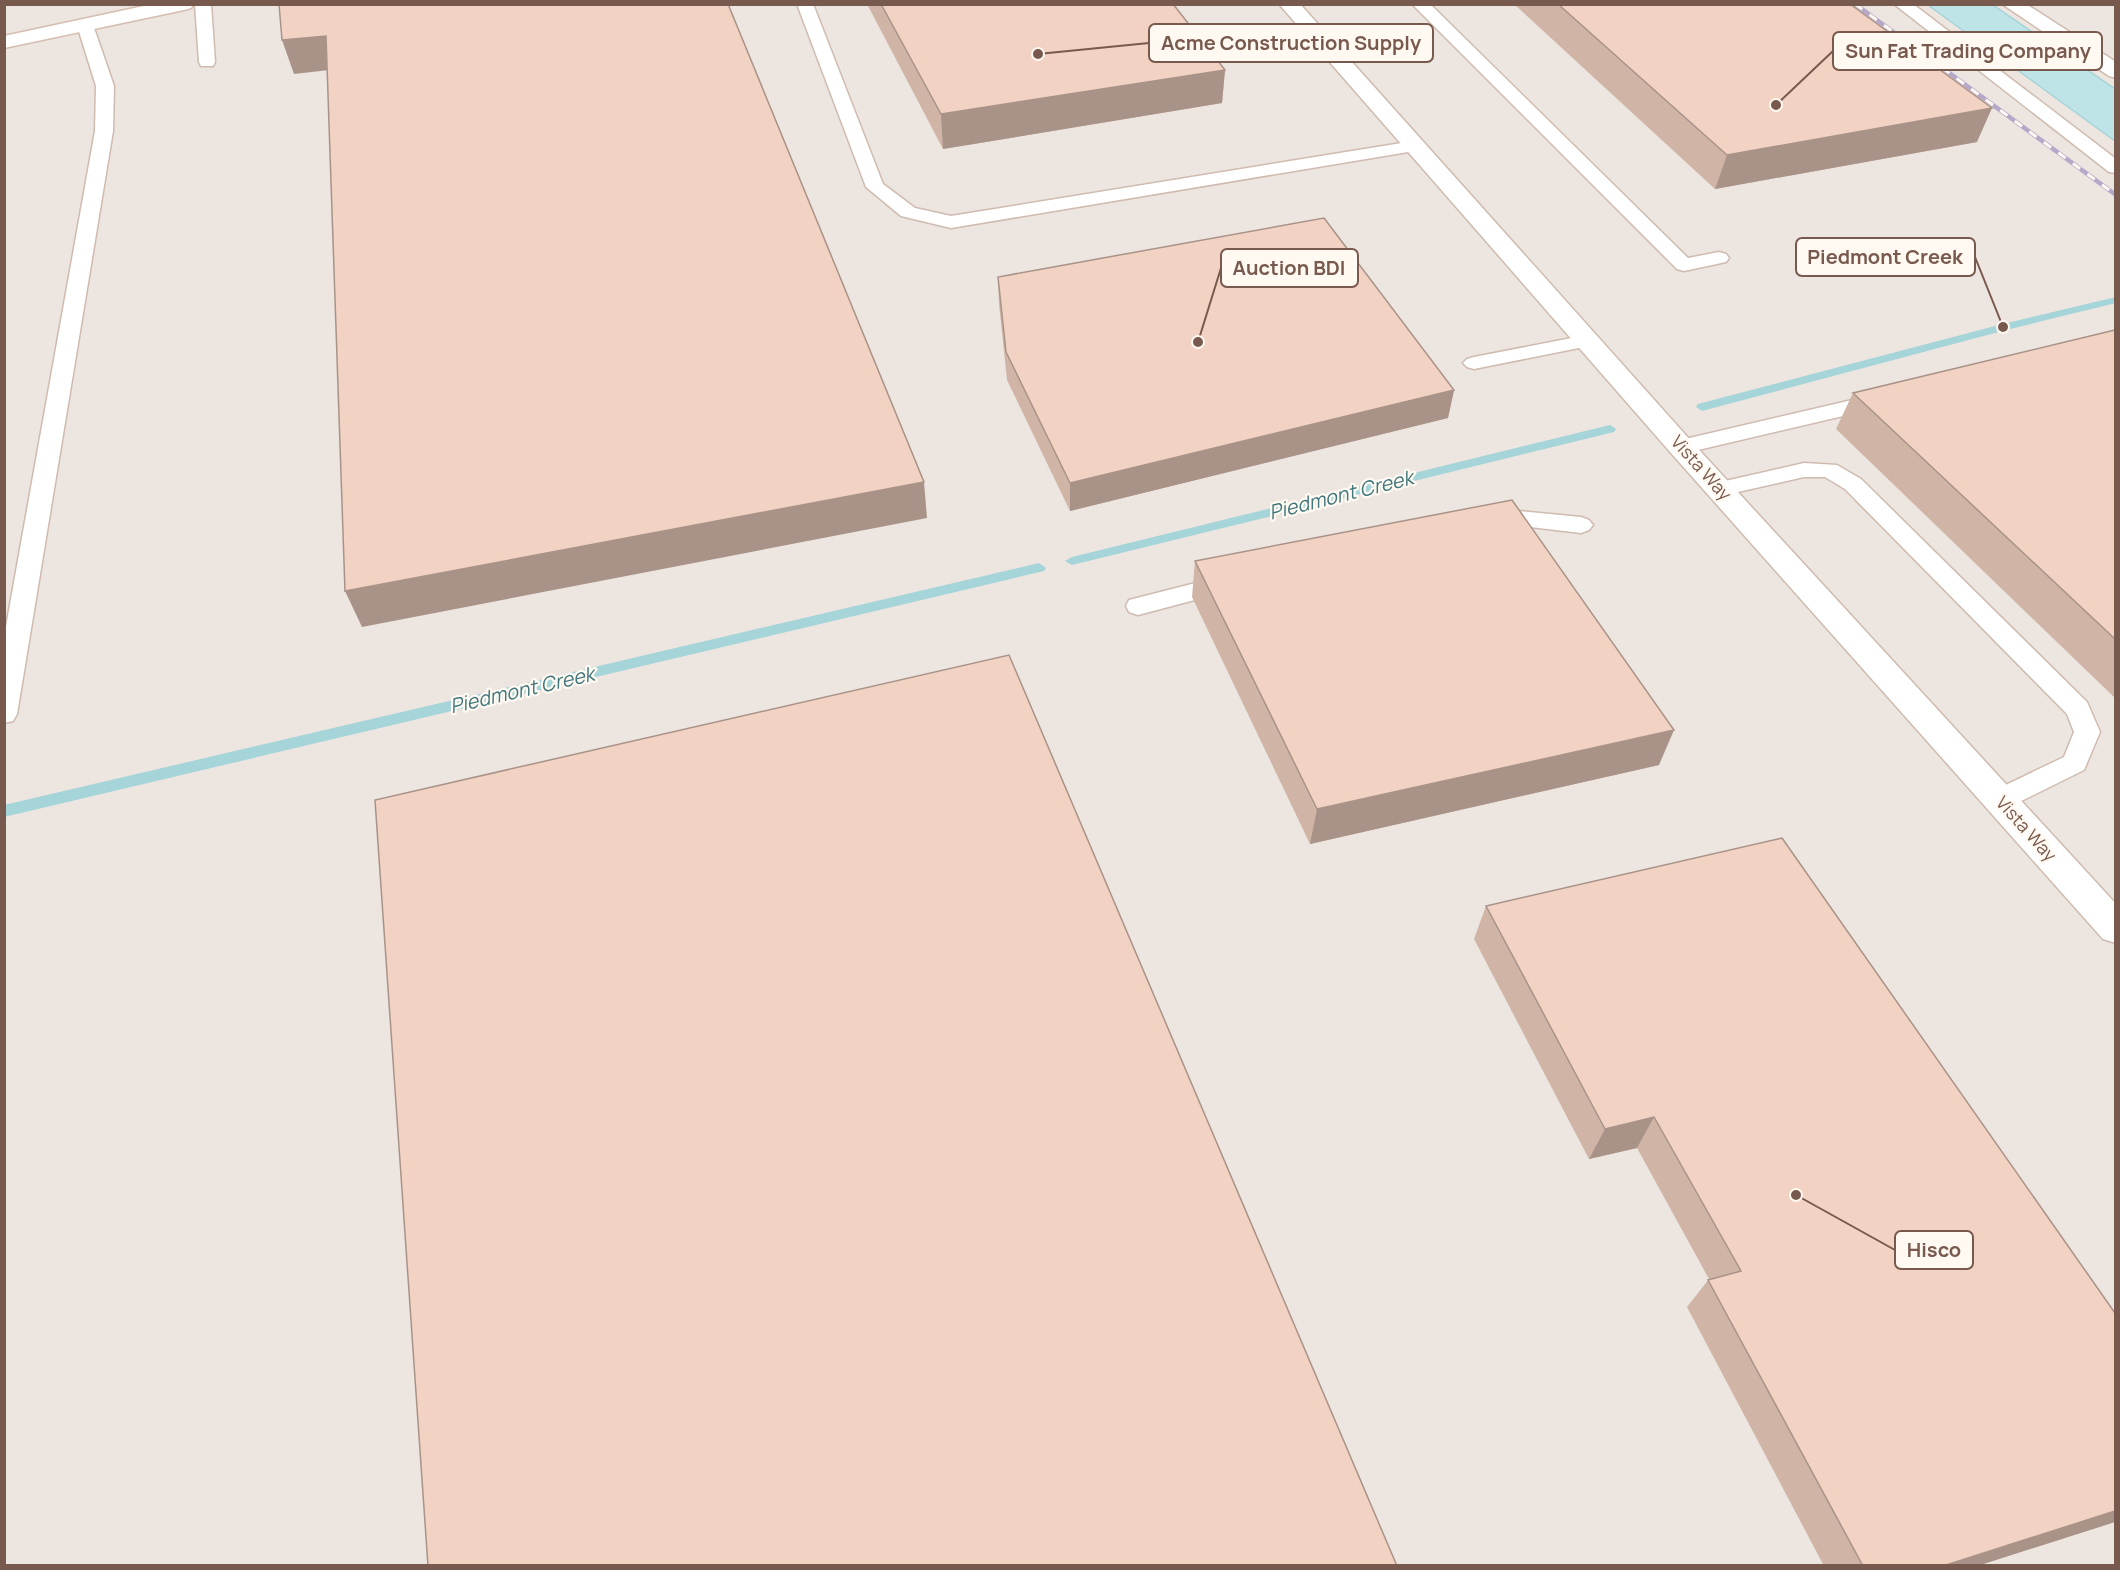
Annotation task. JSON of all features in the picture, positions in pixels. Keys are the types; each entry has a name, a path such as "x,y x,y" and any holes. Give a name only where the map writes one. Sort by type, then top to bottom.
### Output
{"street":[{"path":"4,42 85,25 129,10 184,4"},
{"name":"Vista Way","path":"1289,4 1587,341 2115,929"},
{"path":"2013,4 2115,72"}],"lane":[{"path":"203,4 207,62"},
{"path":"805,4 875,187 908,212 951,222 1414,146"},
{"path":"1420,4 1684,265 1719,258"},
{"path":"1902,4 2115,168"},
{"path":"4,714 104,131 105,86 85,25"},
{"path":"1474,363 1587,341"},
{"path":"1682,447 1782,425 1900,395"},
{"path":"1720,489 1804,470 1829,470 1853,484 2078,709 2087,732 2075,762 1999,800"},
{"path":"1466,521 1488,516 1581,525"},
{"path":"1138,606 1251,577"}],"shaded area":[{"path":"5,5 2115,5 2115,1565 5,1566"}],"water":[{"path":"1928,5 1993,5 2115,89 2115,141"}],"building":[{"path":"279,4 728,4 924,482 345,591 326,36 282,40"},
{"path":"881,4 1173,4 1225,70 941,114"},
{"path":"1558,4 1850,4 1992,108 1727,155"},
{"path":"1324,218 1454,390 1070,483 1006,352 998,277"},
{"path":"2115,330 2115,639 1853,393"},
{"path":"1512,500 1674,730 1317,809 1195,561"},
{"path":"1009,655 1397,1566 428,1566 375,800"},
{"path":"1782,838 2115,1313 2115,1511 1943,1566 1863,1566 1708,1280 1741,1271 1654,1117 1605,1129 1486,906"}],"waterway":[{"name":"Piedmont Creek","path":"1702,407 2003,327 2116,300"},
{"name":"Piedmont Creek","path":"1072,561 1610,429"},
{"name":"Piedmont Creek","path":"4,811 1039,568"}],"railway":[{"path":"1855,4 2116,195"}],"place":[{"name":"Acme Construction Supply","path":"1038,54"},
{"name":"Sun Fat Trading Company","path":"1776,105"},
{"name":"Piedmont Creek","path":"2003,327"},
{"name":"Auction BDI","path":"1198,342"},
{"name":"Hisco","path":"1796,1195"}]}
